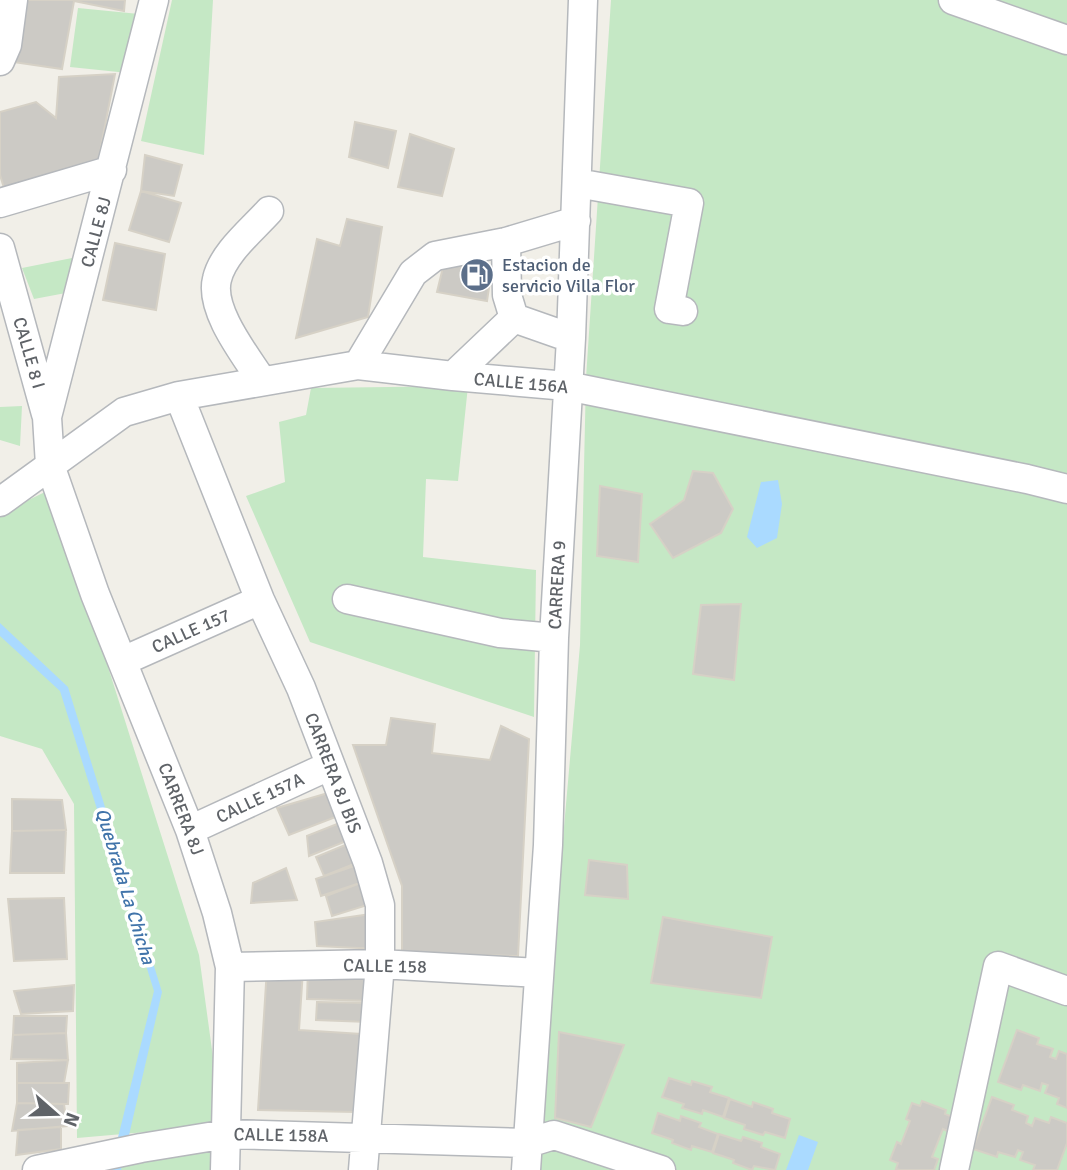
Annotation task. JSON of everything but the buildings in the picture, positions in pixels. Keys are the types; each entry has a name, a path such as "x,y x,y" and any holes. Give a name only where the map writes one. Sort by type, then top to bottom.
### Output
{"street":[{"path":"0,61 7,45 13,0"},
{"name":"CALLE 8J","path":"50,465 47,417 154,0"},
{"name":"CARRERA 9","path":"527,1156 548,845 554,638 571,338 583,0"},
{"path":"953,0 1067,40"},
{"path":"0,203 112,170"},
{"path":"577,183 696,205 669,309 683,311"},
{"path":"262,381 216,301 217,279 228,257 269,211"},
{"path":"358,365 412,273 435,256 506,242 576,221"},
{"path":"506,242 507,295 514,318"},
{"name":"CALLE 8 I","path":"0,248 47,417"},
{"path":"514,318 571,338"},
{"path":"453,376 514,318"},
{"name":"CALLE 156A","path":"0,502 124,412 179,397 358,365 567,386 1067,489"},
{"name":"CARRERA 8J BIS","path":"179,397 260,600 301,688 368,863 380,905 380,964 363,1170"},
{"name":"CARRERA 8J","path":"50,465 95,594 190,830 217,913 230,967 225,1170"},
{"path":"347,599 500,633 554,638"},
{"name":"CALLE 157","path":"123,661 260,600"},
{"name":"CALLE 157A","path":"190,830 329,766"},
{"name":"CALLE 158","path":"230,967 380,964 539,973"},
{"path":"954,1170 998,966 1067,991"},
{"name":"CALLE 158A","path":"37,1170 141,1148 227,1134 365,1137 527,1156 554,1135 661,1170"}],"green space":[{"path":"172,0 213,0 204,155 141,141"},
{"path":"611,0 1067,0 1067,1170 532,1170 547,982 580,645 586,378"},
{"path":"78,8 139,14 128,73 70,67"},
{"path":"82,256 71,292 34,299 22,268"},
{"path":"468,386 458,481 426,479 423,557 536,570 534,717 310,642 246,496 285,482 279,422 306,415 311,388"},
{"path":"22,406 20,446 0,440 0,407"},
{"path":"47,491 85,594 199,955 222,1123 219,1170 34,1170 138,1134 181,1129 77,1138 74,804 42,749 0,736 0,514"}],"water":[{"path":"778,480 782,504 777,538 757,548 747,537 761,482"},
{"name":"Quebrada La Chicha","path":"0,623 68,687 162,992 121,1170 110,1170 154,991 60,691 0,636"},
{"path":"799,1135 818,1142 808,1170 786,1170"}],"place":[{"name":"Estacion de servicio Villa Flor","path":"477,275"}]}
